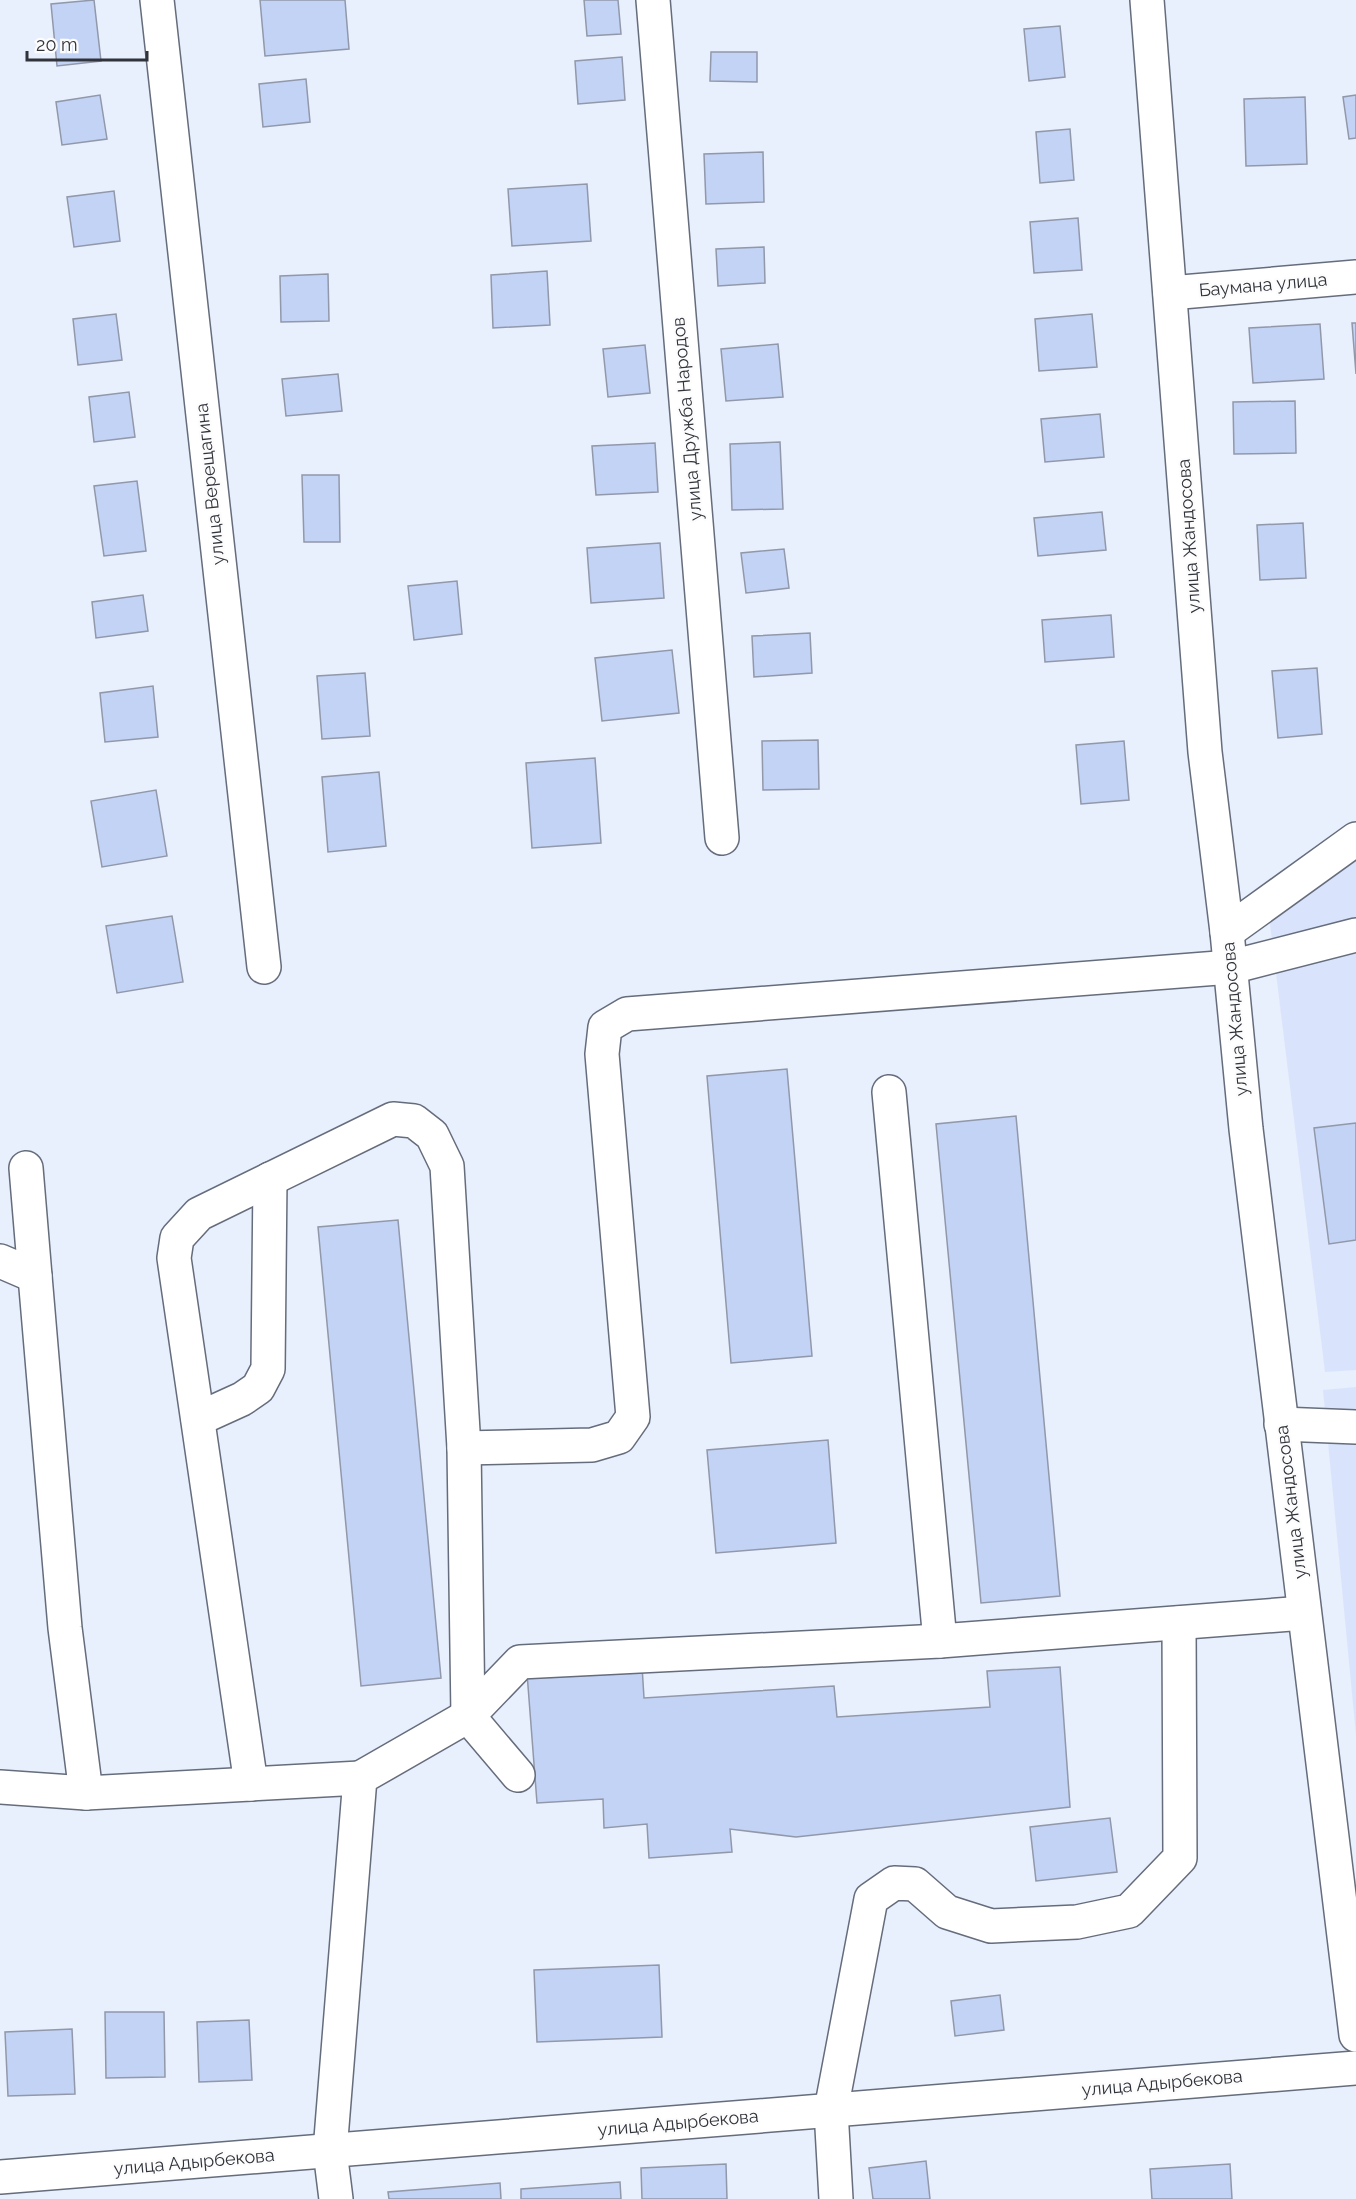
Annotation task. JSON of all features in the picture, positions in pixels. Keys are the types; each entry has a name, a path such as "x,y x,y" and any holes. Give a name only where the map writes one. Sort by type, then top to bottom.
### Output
{"street":[{"name":"улица Верещагина","path":"157,0 264,967"},
{"name":"улица Дружба Народов","path":"653,0 722,838"},
{"name":"улица Жандосова","path":"1147,0 1205,752 1227,932 1246,1129 1356,2035"},
{"name":"Баумана улица","path":"1170,293 1356,277"},
{"path":"1227,932 1356,839"},
{"path":"464,1448 592,1445 619,1437 633,1417 602,1054 605,1027 627,1014 1230,967 1356,935"},
{"path":"889,1092 940,1641"},
{"path":"251,1784 174,1258 177,1238 199,1214 393,1119 414,1121 432,1135 447,1166 464,1448 468,1716 518,1775"},
{"path":"26,1168 65,1628 86,1793"},
{"path":"198,1419 258,1389 268,1370 270,1179"},
{"path":"0,1262 35,1276"},
{"path":"1281,1424 1356,1427"},
{"path":"0,1787 86,1793 360,1779 468,1716 520,1662 940,1641 1304,1613"},
{"path":"836,2199 831,2110 871,1899 894,1883 915,1884 947,1912 991,1926 1077,1922 1129,1911 1180,1858 1179,1623"},
{"path":"336,2199 330,2151 360,1779"},
{"name":"улица Адырбекова","path":"0,2177 1356,2068"}],"shaded area":[{"path":"1356,853 1356,1370 1325,1372 1268,908"},
{"path":"1356,1387 1356,1735 1323,1390"}],"building":[{"path":"94,0 101,61 57,66 51,4"},
{"path":"260,0 345,0 349,49 265,56"},
{"path":"584,0 618,0 621,34 587,36"},
{"path":"1060,26 1065,77 1029,81 1024,29"},
{"path":"711,52 757,52 757,82 710,81"},
{"path":"622,57 625,100 578,104 575,61"},
{"path":"306,79 310,122 263,127 259,84"},
{"path":"100,95 107,139 62,145 56,102"},
{"path":"1356,95 1356,138 1349,139 1343,97"},
{"path":"1305,97 1307,164 1246,166 1244,99"},
{"path":"1070,129 1074,180 1040,183 1036,132"},
{"path":"763,152 764,202 706,204 704,154"},
{"path":"587,184 591,241 512,246 508,189"},
{"path":"114,191 120,241 74,247 67,197"},
{"path":"1078,218 1082,270 1034,273 1030,222"},
{"path":"764,247 765,283 718,286 716,249"},
{"path":"547,271 550,325 493,328 491,275"},
{"path":"328,274 329,321 281,322 280,276"},
{"path":"116,314 122,360 78,365 73,319"},
{"path":"1092,314 1097,367 1039,371 1035,319"},
{"path":"1352,323 1356,323 1356,374"},
{"path":"1320,324 1324,379 1253,383 1249,328"},
{"path":"778,344 783,397 726,401 721,349"},
{"path":"645,345 650,393 608,397 603,349"},
{"path":"338,374 342,411 286,416 282,379"},
{"path":"129,392 135,437 94,442 89,397"},
{"path":"1295,401 1296,453 1234,454 1233,402"},
{"path":"1100,414 1104,457 1045,462 1041,419"},
{"path":"780,442 783,509 732,510 730,444"},
{"path":"655,443 658,492 596,495 592,446"},
{"path":"302,475 339,475 340,542 304,542"},
{"path":"137,481 146,551 104,556 94,486"},
{"path":"1102,512 1106,550 1038,556 1034,518"},
{"path":"1303,523 1306,578 1260,580 1257,525"},
{"path":"660,543 664,598 591,603 587,548"},
{"path":"784,549 789,588 746,593 741,553"},
{"path":"457,581 462,634 414,640 408,586"},
{"path":"143,595 148,631 96,638 92,602"},
{"path":"1111,615 1114,657 1045,662 1042,620"},
{"path":"810,633 812,673 754,677 752,636"},
{"path":"672,650 679,713 602,721 595,658"},
{"path":"1317,668 1322,734 1278,738 1272,671"},
{"path":"365,673 370,736 322,739 317,676"},
{"path":"153,686 158,737 105,742 100,693"},
{"path":"818,740 819,789 763,790 762,741"},
{"path":"1124,741 1129,800 1081,804 1076,745"},
{"path":"595,758 601,843 532,848 526,763"},
{"path":"379,772 386,846 328,852 322,777"},
{"path":"156,790 167,856 102,867 91,801"},
{"path":"172,916 183,982 117,993 106,926"},
{"path":"787,1069 812,1356 731,1363 707,1076"},
{"path":"1016,1116 1060,1596 981,1603 936,1124"},
{"path":"1356,1123 1356,1240 1329,1244 1314,1128"},
{"path":"398,1220 441,1678 361,1686 318,1227"},
{"path":"828,1440 836,1543 716,1553 707,1450"},
{"path":"642,1666 644,1698 834,1686 837,1717 990,1707 987,1671 1060,1667 1070,1807 796,1837 730,1829 732,1852 649,1858 647,1824 604,1828 603,1799 537,1803 527,1673"},
{"path":"1110,1818 1117,1872 1036,1881 1030,1827"},
{"path":"659,1965 662,2037 537,2042 534,1970"},
{"path":"1000,1995 1004,2030 955,2036 951,2001"},
{"path":"105,2012 164,2012 165,2077 106,2078"},
{"path":"249,2020 252,2080 199,2082 197,2022"},
{"path":"72,2029 75,2094 8,2096 5,2032"},
{"path":"926,2161 930,2199 873,2199 869,2168"},
{"path":"726,2164 727,2199 642,2199 641,2168"},
{"path":"1230,2164 1232,2199 1152,2199 1150,2169"},
{"path":"620,2182 621,2199 521,2199 521,2189"},
{"path":"500,2183 501,2199 389,2199 388,2192"}]}
